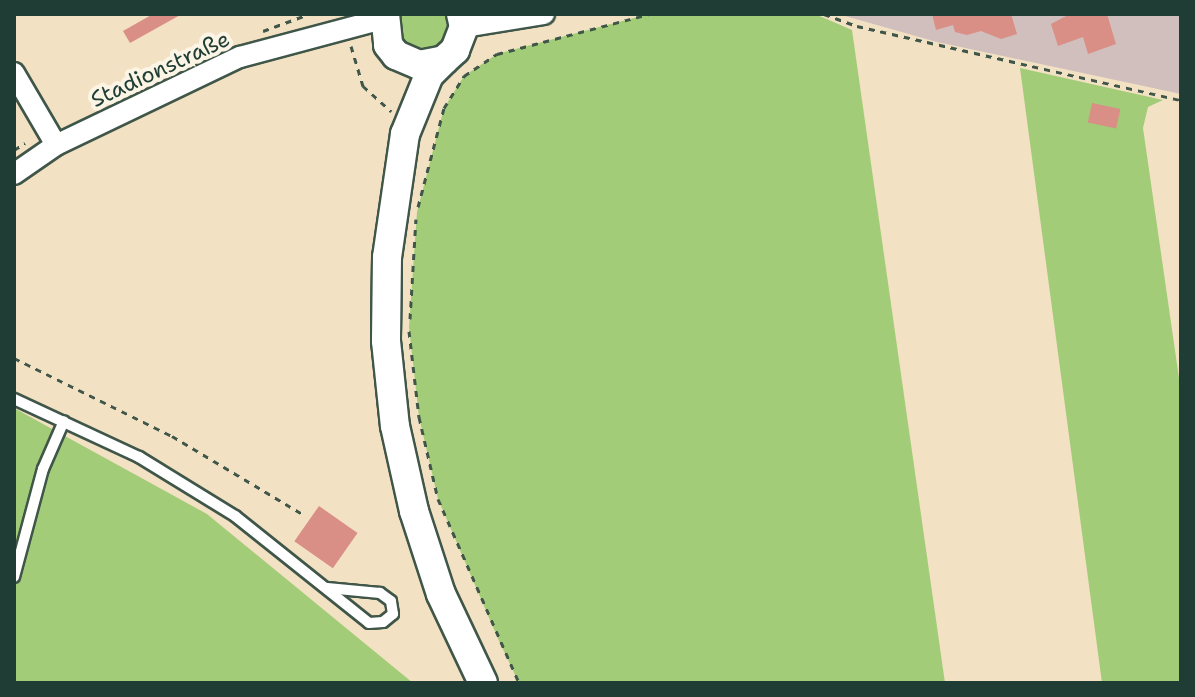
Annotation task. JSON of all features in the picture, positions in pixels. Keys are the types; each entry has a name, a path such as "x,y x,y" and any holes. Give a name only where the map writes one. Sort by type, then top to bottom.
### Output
{"main road":[{"path":"384,17 388,45 396,55 419,65 444,60"},
{"path":"405,125 429,75 455,50 463,20"},
{"path":"396,55 405,125 387,257 388,382 404,469 427,553 483,683"}],"street":[{"path":"463,20 544,14"},
{"name":"Stadionstraße","path":"14,174 56,145 240,57 384,17"},
{"path":"14,73 56,145"}],"lane":[{"path":"14,399 139,457 235,516 369,623 383,622 393,614 391,601 380,593 327,588"},
{"path":"14,577 24,557 43,469 64,421"}],"path":[{"path":"519,683 438,499 419,417 409,327 417,212 444,108 464,76 497,54 649,14"},
{"path":"824,14 857,26 1181,100"},
{"path":"349,27 353,65 363,86 372,99 405,125"},
{"path":"14,358 172,436 304,515"}],"shaded area":[{"path":"838,14 1181,14 1181,94 937,42"}],"green space":[{"path":"391,14 456,14 445,53 403,53"},
{"path":"649,14 815,14 852,30 945,683 519,683 499,641 438,499 419,417 409,327 417,212 444,108 464,76 497,54"},
{"path":"1020,68 1163,100 1148,107 1143,128 1181,392 1181,683 1102,683"},
{"path":"14,408 207,514 413,683 14,683"}],"building":[{"path":"153,14 182,14 130,43 123,31"},
{"path":"932,14 1011,14 1017,34 1001,39 981,31 967,35 955,32 953,25 936,30"},
{"path":"1070,14 1107,14 1116,44 1088,54 1083,37 1058,46 1051,24"},
{"path":"1092,103 1120,109 1116,129 1088,123"},
{"path":"319,506 358,533 333,568 294,541"}]}
